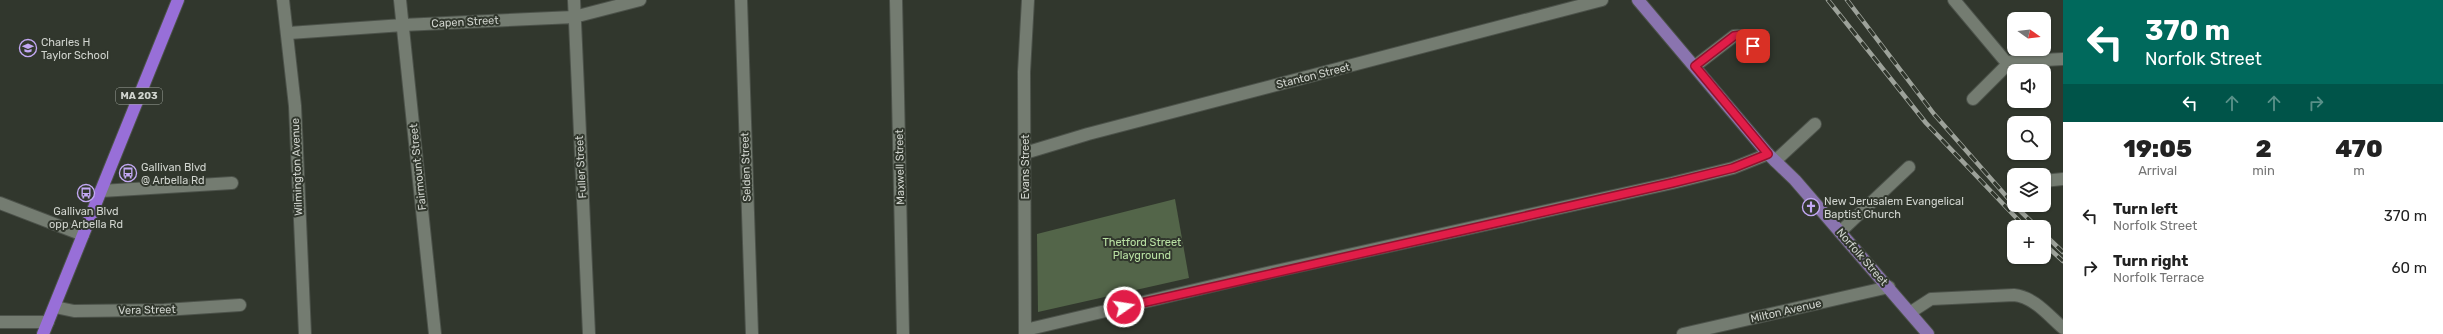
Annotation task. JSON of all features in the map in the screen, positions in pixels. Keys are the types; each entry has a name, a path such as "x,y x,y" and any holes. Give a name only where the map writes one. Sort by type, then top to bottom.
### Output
{"highway":[{"name":"MA 203","path":"43,334 178,0"}],"main road":[{"name":"Norfolk Street","path":"1638,0 1772,157 1889,287 1928,334"}],"street":[{"name":"Wilmington Avenue","path":"283,0 289,33 295,106 305,334"},
{"name":"Fairmount Street","path":"400,0 435,334"},
{"name":"Fuller Street","path":"574,0 589,334"},
{"name":"Capen Street","path":"289,33 403,24 574,17 640,0"},
{"name":"Selden Street","path":"741,0 752,334"},
{"name":"Maxwell Street","path":"896,0 903,334"},
{"path":"1028,1 1040,0"},
{"name":"Stanton Street","path":"1025,153 1088,134 1602,0"},
{"path":"1954,0 2006,62"},
{"name":"Evans Street","path":"1025,332 1024,72 1028,1"},
{"path":"1695,66 1734,36 1741,35 1747,38 1760,53"},
{"path":"2006,62 2063,59"},
{"path":"1973,99 2006,66 2006,62"},
{"path":"1025,332 1254,276 1672,183 1733,168 1772,157 1815,124"},
{"path":"1840,232 1909,167"},
{"path":"2051,180 2063,179"},
{"path":"100,191 232,183"},
{"path":"0,203 83,235"},
{"name":"Milton Avenue","path":"1683,334 1889,287"},
{"path":"1911,312 1931,299 2014,295 2023,296 2031,300 2063,328"},
{"name":"Vera Street","path":"54,307 74,311 164,310 240,305"},
{"path":"0,322 48,322"}],"green space":[{"name":"Thetford Street Playground","path":"1175,199 1189,278 1038,312 1037,234"}],"railway":[{"path":"1828,0 1926,123 2018,220"},
{"path":"1847,0 1934,114 2007,197"},
{"path":"2021,212 2030,220"},
{"path":"2051,241 2063,252"},
{"path":"2051,250 2063,261"}],"place":[{"name":"Charles H Taylor School","path":"28,48"},
{"name":"Gallivan Blvd @ Arbella Rd","path":"128,173"},
{"name":"Gallivan Blvd opp Arbella Rd","path":"86,193"},
{"name":"New Jerusalem Evangelical Baptist Church","path":"1811,207"}],"route":[{"path":"1124,307 1254,276 1672,183 1733,168 1768,154 1695,66 1734,36 1741,35 1747,38 1753,46"}]}
